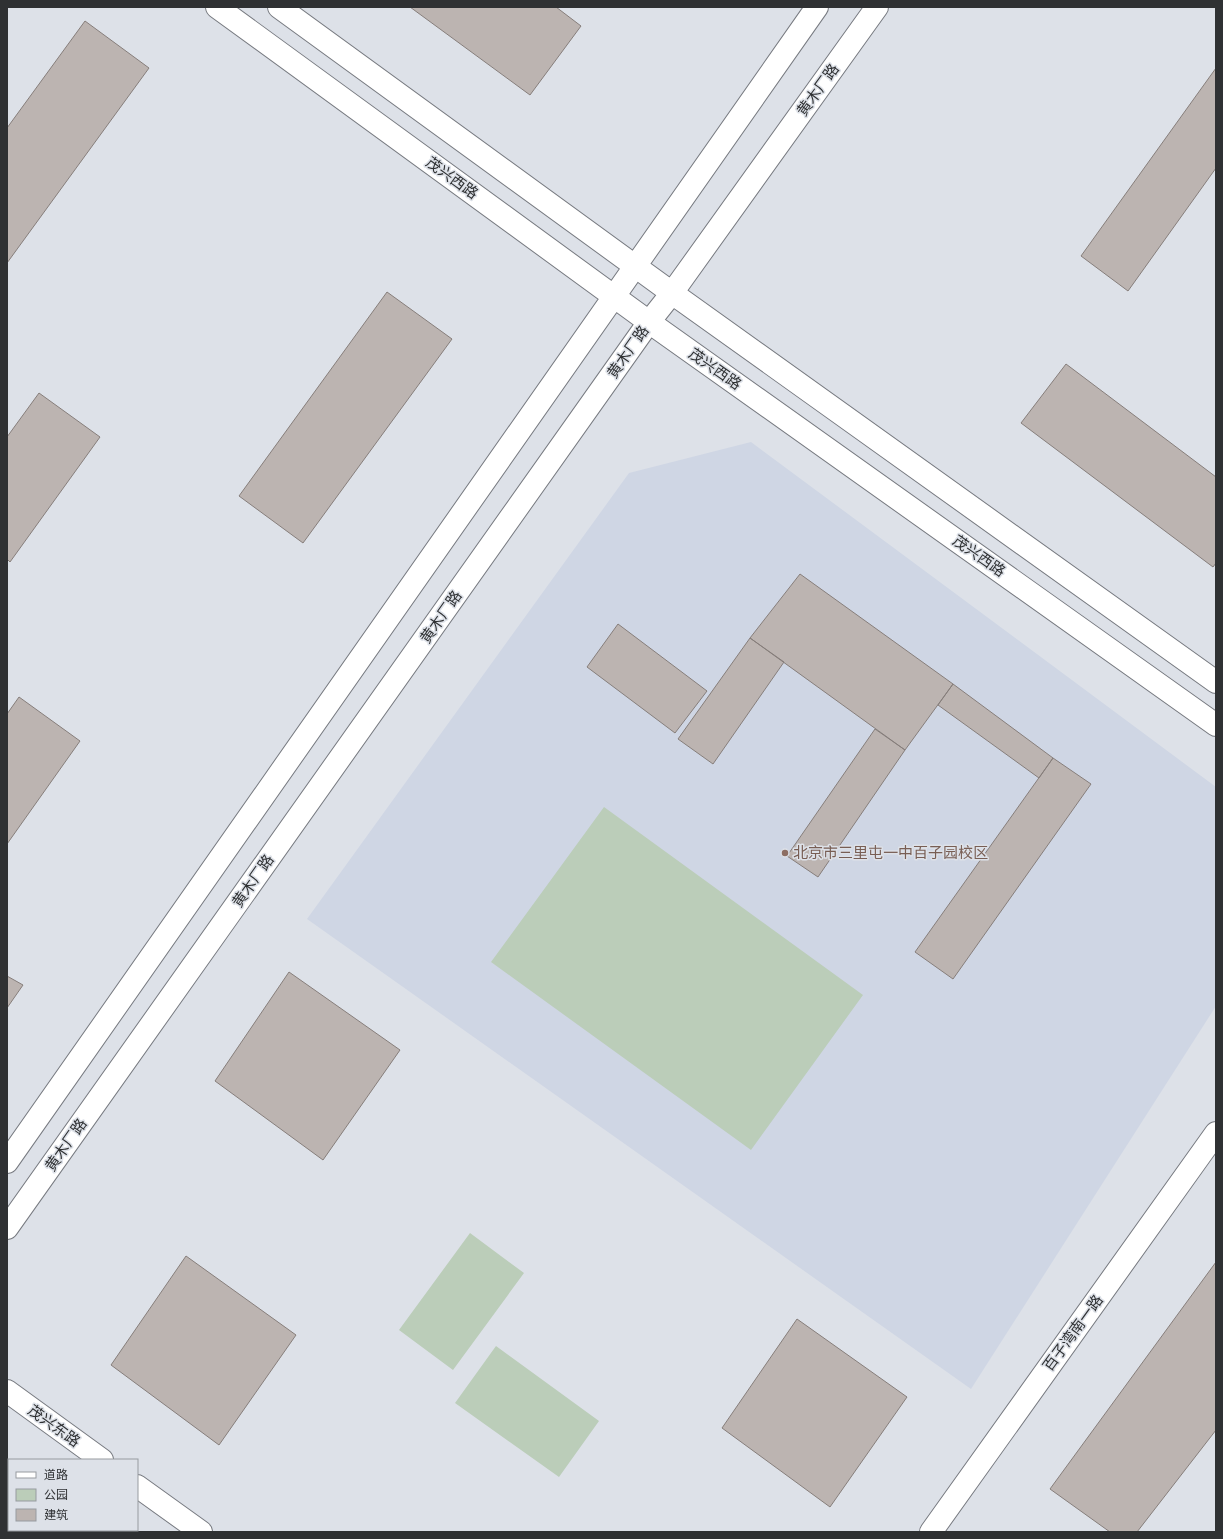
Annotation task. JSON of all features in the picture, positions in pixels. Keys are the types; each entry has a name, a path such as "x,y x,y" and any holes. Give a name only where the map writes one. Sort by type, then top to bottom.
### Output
{"main road":[{"name":"茂兴西路","path":"217,7 649,322 1216,725"},
{"path":"279,7 634,266 1216,682"},
{"path":"7,1162 817,7"},
{"name":"黄木厂路","path":"7,1228 649,322 672,293 877,7"},
{"name":"百子湾南一路","path":"931,1532 1216,1133"},
{"name":"茂兴东路","path":"7,1391 101,1459"},
{"path":"138,1487 201,1532"}],"shaded area":[{"name":"北京市三里屯一中百子园校区","path":"751,442 1216,787 1216,1006 971,1389 307,919 629,473"}],"green space":[{"path":"604,807 863,995 751,1150 491,962"},
{"path":"470,1233 524,1273 453,1370 399,1330"},
{"path":"496,1346 599,1421 559,1477 455,1403"}],"building":[{"path":"410,7 556,7 581,26 530,95"},
{"path":"85,21 149,68 7,263 7,128"},
{"path":"1216,68 1216,168 1128,291 1081,256"},
{"path":"387,292 452,339 303,543 239,496"},
{"path":"1066,364 1216,477 1216,563 1213,567 1021,423"},
{"path":"39,393 100,437 10,562 7,559 7,437"},
{"path":"800,574 953,684 905,750 750,638"},
{"path":"618,624 707,691 675,733 587,667"},
{"path":"750,638 784,662 713,764 678,739"},
{"path":"953,684 1053,758 1039,778 938,705"},
{"path":"19,697 80,741 7,844 7,714"},
{"path":"875,729 905,750 818,877 787,856"},
{"path":"1053,758 1091,784 953,979 915,952"},
{"path":"289,972 400,1050 323,1160 215,1081"},
{"path":"7,976 23,985 7,1008"},
{"path":"186,1256 296,1335 219,1445 111,1365"},
{"path":"1216,1262 1216,1430 1137,1532 1110,1532 1050,1489"},
{"path":"797,1319 907,1397 830,1507 722,1428"},
{"path":"8,1495 8,1531 97,1532 7,1532"}],"place":[{"name":"北京市三里屯一中百子园校区","path":"785,853"}]}
